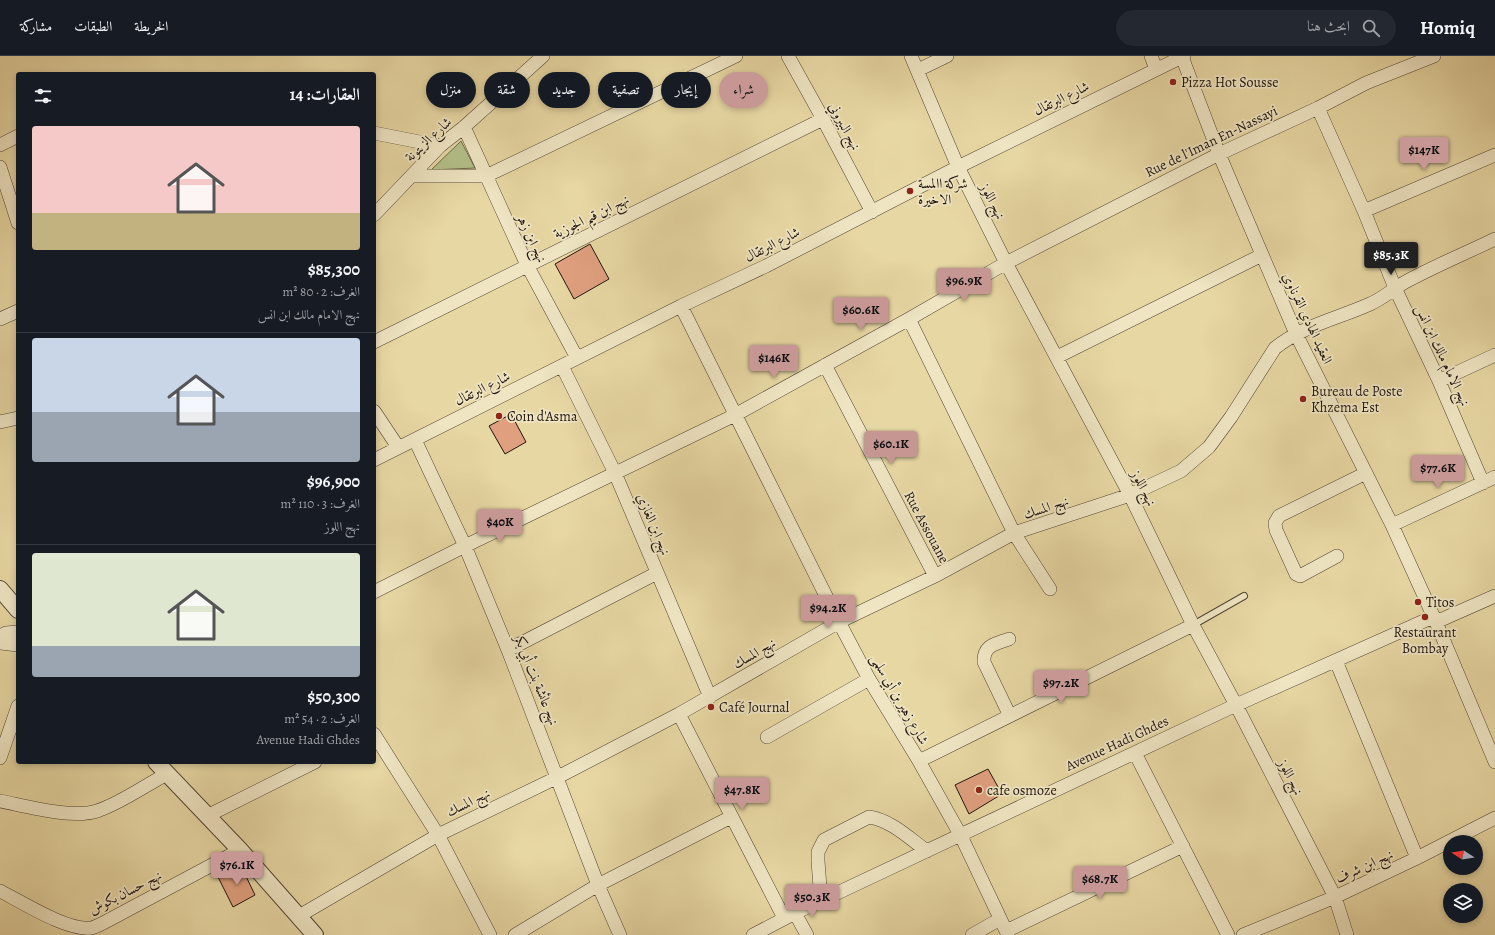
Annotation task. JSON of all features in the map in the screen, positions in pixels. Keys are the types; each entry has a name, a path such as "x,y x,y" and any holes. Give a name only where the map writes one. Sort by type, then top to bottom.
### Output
{"street":[{"name":"شارع الزيتونة","path":"376,213 440,146 464,127 543,56"},
{"path":"413,176 486,176 736,56"},
{"name":"نهج البيروني","path":"788,56 872,212"},
{"name":"نهج اللوز","path":"911,56 958,168 1006,263 1130,496 1193,625 1335,897 1347,935"},
{"path":"918,70 947,56"},
{"path":"1151,56 1156,69"},
{"name":"شارع البرتقال","path":"376,459 681,306 766,266 1183,56"},
{"name":"العقيد الهادي القرناوي","path":"1183,56 1219,154 1296,334 1392,525 1435,619 1495,762"},
{"name":"Rue de l'Iman En-Nassayi","path":"376,591 615,472 735,415 909,319 1006,263 1219,154 1318,108 1366,83 1434,56"},
{"name":"نهج الامام مالك ابن انس","path":"1318,108 1364,211 1395,288 1439,381 1483,483"},
{"name":"نهج ابن قيم الجوزية","path":"376,341 823,119"},
{"name":"نهج ابن زهر","path":"464,127 527,265 577,358"},
{"path":"376,133 440,146"},
{"path":"0,145 16,137"},
{"path":"1364,211 1495,155"},
{"path":"0,167 16,217"},
{"name":"نهج المسك","path":"299,916 438,834 558,777 680,714 839,622 935,576 1014,533 1130,496 1181,471 1209,447 1231,417 1275,348 1284,341 1296,334 1371,303 1387,295 1408,280 1495,239"},
{"path":"1057,358 1262,255"},
{"name":"شارع زهير بن أبي سلمى","path":"681,306 869,680 919,761 960,836 1007,933"},
{"path":"0,319 16,312"},
{"path":"909,319 1014,533 1050,589"},
{"path":"1439,381 1495,355"},
{"name":"Rue Assouane","path":"824,365 935,576"},
{"name":"نهج ابن الغازي","path":"562,366 615,472 710,698"},
{"path":"376,414 398,447"},
{"path":"0,422 16,418"},
{"name":"نهج عائشة بنت أبي بكر","path":"414,440 465,546 558,777 598,885 620,935"},
{"path":"1337,556 1300,576 1296,574 1276,530 1275,523 1279,516 1366,473"},
{"path":"1392,525 1495,477"},
{"path":"508,650 657,573"},
{"path":"0,589 16,608"},
{"name":"Avenue Hadi Ghdes","path":"753,935 821,900 1236,705 1435,619 1495,596"},
{"path":"919,761 1193,625"},
{"path":"0,636 6,633 16,632"},
{"path":"1009,639 987,648 984,654 984,662 1010,716"},
{"path":"0,643 16,645"},
{"path":"1336,661 1417,858"},
{"path":"767,737 869,680"},
{"path":"0,758 16,712"},
{"path":"680,714 731,817 790,915 807,935"},
{"path":"376,737 438,834 490,935"},
{"path":"1135,752 1228,935"},
{"path":"158,764 240,850 314,935"},
{"path":"207,816 311,764"},
{"path":"0,801 43,810 73,814 96,812 167,774"},
{"path":"515,935 598,885 731,817"},
{"path":"821,900 818,852 824,840 869,817 877,818 888,823 927,851"},
{"name":"نهج ابن شرف","path":"1243,935 1335,897 1417,858 1495,818"},
{"path":"1007,933 1183,846"},
{"name":"نهج حسان بكوش","path":"0,891 56,919 74,926 94,931 106,922 240,850"},
{"path":"972,935 1000,919"}],"lane":[{"path":"1193,625 1244,596"}],"green space":[{"path":"461,141 475,168 431,170"}],"building":[{"path":"590,244 609,279 574,299 555,264"},
{"path":"511,414 526,442 505,454 489,426"},
{"name":"cafe osmoze","path":"988,769 1002,794 969,814 955,785"},
{"path":"241,866 255,895 233,907 218,877"}],"place":[{"name":"Pizza Hot Sousse","path":"1173,82"},
{"name":"شركة االمسة الاخيرة","path":"910,191"},
{"name":"Bureau de Poste Khzema Est","path":"1303,399"},
{"name":"Coin d'Asma","path":"499,416"},
{"name":"Titos","path":"1418,602"},
{"name":"Restaurant Bombay","path":"1425,617"},
{"name":"Café Journal","path":"711,707"},
{"name":"cafe osmoze","path":"979,790"}]}
